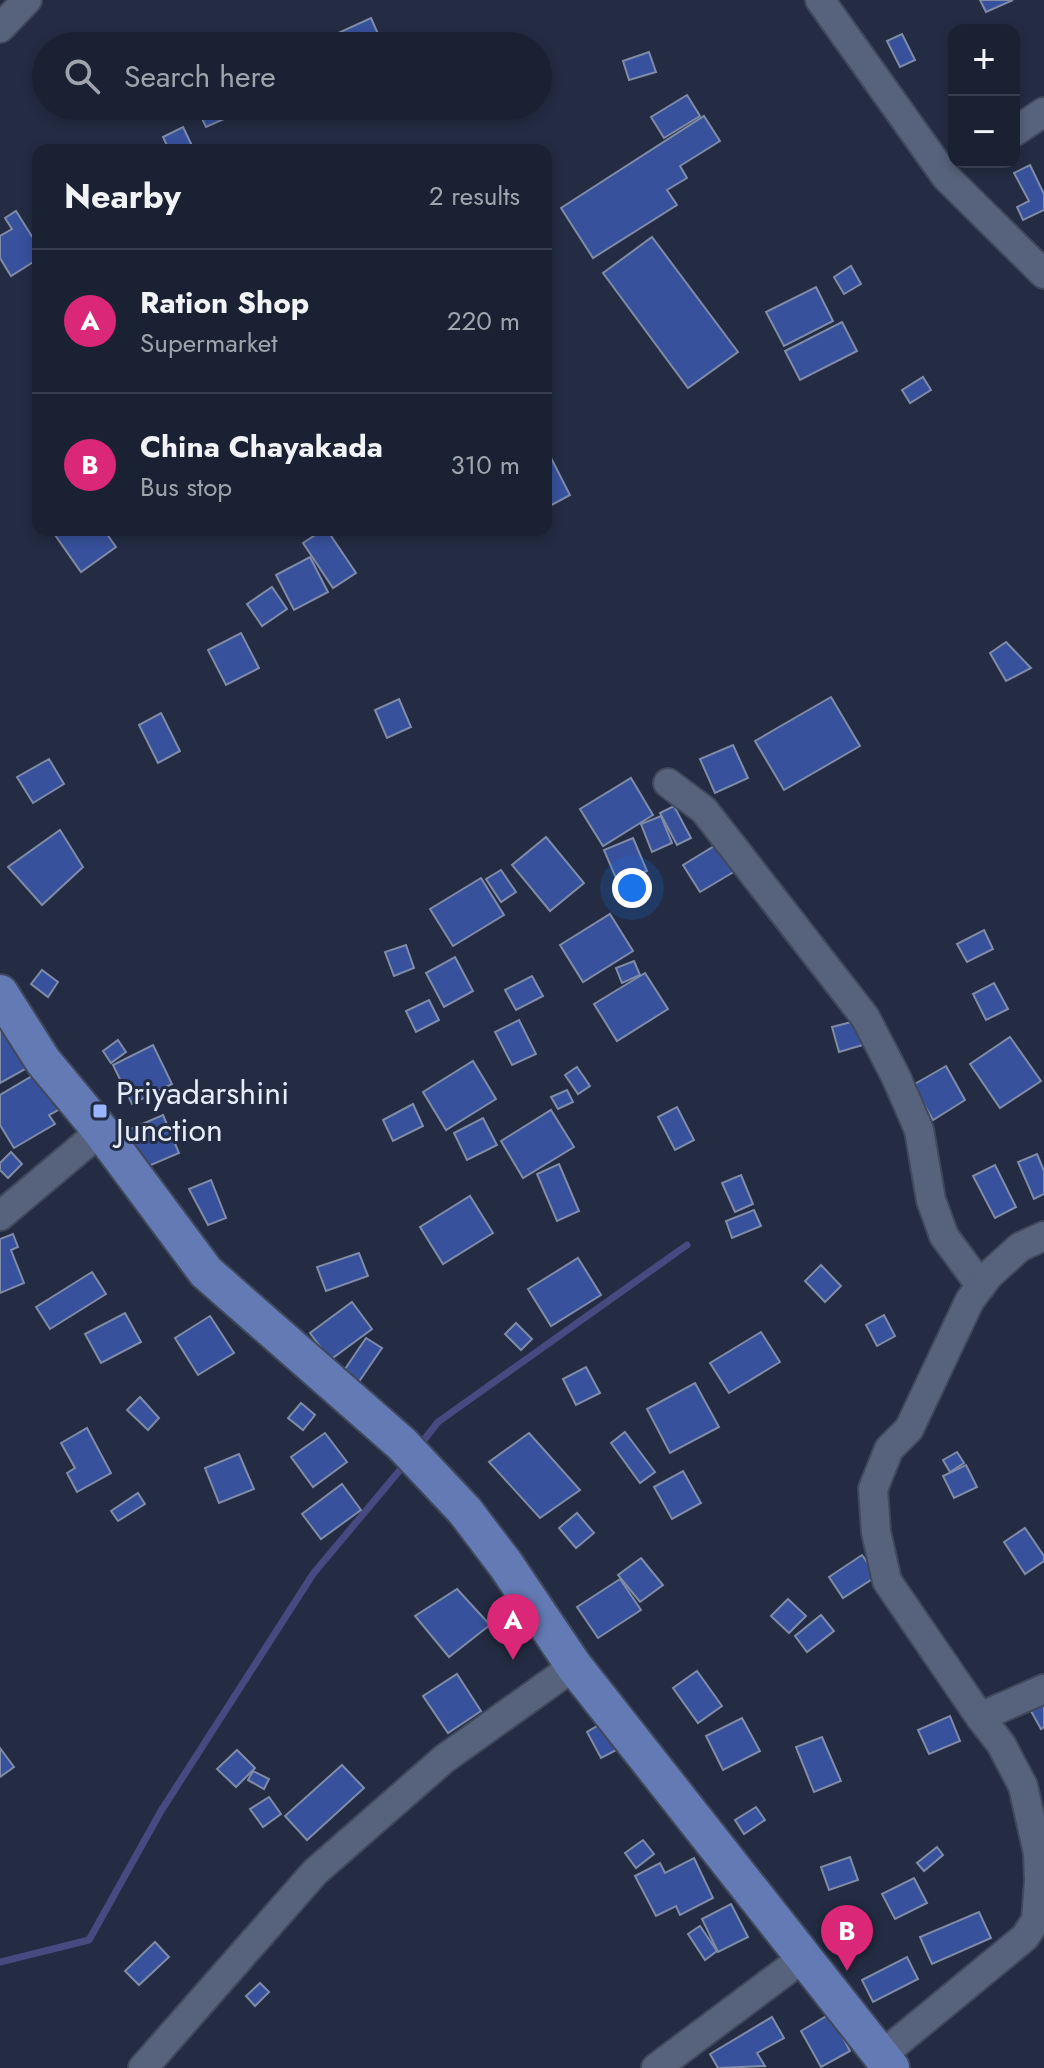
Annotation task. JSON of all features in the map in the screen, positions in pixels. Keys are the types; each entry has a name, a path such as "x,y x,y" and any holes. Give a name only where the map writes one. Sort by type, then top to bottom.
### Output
{"main road":[{"path":"0,993 43,1061 101,1131 206,1272 402,1444 465,1511 506,1565 574,1666 887,2061"}],"street":[{"path":"0,28 27,0"},
{"path":"820,0 1044,274"},
{"path":"1020,128 1044,112"},
{"path":"668,783 704,810 865,1017 919,1130 931,1200 944,1236 981,1286"},
{"path":"0,1216 101,1131"},
{"path":"887,2061 1025,1937 1040,1919 1038,1853 1023,1786 1001,1744 887,1581 876,1532 873,1489 889,1449 909,1429 970,1300 1020,1247 1044,1236"},
{"path":"143,2068 315,1872 444,1759 574,1666"},
{"path":"980,1717 1044,1689"},
{"path":"656,2068 803,1958"}],"building":[{"path":"980,0 1013,0 986,12"},
{"path":"371,18 377,32 340,32"},
{"path":"902,34 915,60 900,67 887,41"},
{"path":"649,52 656,72 629,80 623,61"},
{"path":"687,95 700,116 664,138 651,117"},
{"path":"704,116 720,141 680,166 687,178 667,190 677,205 593,258 561,208"},
{"path":"203,120 222,120 206,127"},
{"path":"183,127 191,144 166,144 163,137"},
{"path":"1030,165 1044,194 1044,210 1023,220 1017,207 1029,201 1014,173"},
{"path":"16,211 32,236 32,263 11,276 0,258 0,236 12,229 5,218"},
{"path":"652,237 738,352 688,388 603,273"},
{"path":"851,266 861,284 844,294 834,277"},
{"path":"816,287 833,321 784,346 766,312"},
{"path":"842,322 857,351 800,380 785,351"},
{"path":"923,377 931,390 910,403 902,390"},
{"path":"552,460 570,495 552,505"},
{"path":"56,536 108,536 116,547 81,572"},
{"path":"314,536 331,536 356,573 333,588 303,543"},
{"path":"310,557 328,592 294,610 276,575"},
{"path":"272,587 287,609 262,626 247,604"},
{"path":"241,633 259,668 226,685 208,650"},
{"path":"1006,642 1031,668 1006,681 990,653"},
{"path":"831,697 860,746 784,790 755,741"},
{"path":"399,699 411,727 387,738 375,710"},
{"path":"161,713 180,751 158,763 139,725"},
{"path":"733,745 748,778 715,793 700,759"},
{"path":"49,759 64,784 33,803 17,777"},
{"path":"631,778 653,815 603,846 580,809"},
{"path":"674,806 691,838 677,845 660,813"},
{"path":"661,816 672,843 652,852 641,824"},
{"path":"60,830 83,867 42,905 8,867"},
{"path":"546,837 584,883 550,911 512,865"},
{"path":"633,838 647,871 618,883 604,850"},
{"path":"721,842 737,870 700,892 683,865"},
{"path":"501,870 516,892 501,902 486,879"},
{"path":"481,878 504,915 453,946 430,909"},
{"path":"610,914 633,951 583,982 560,945"},
{"path":"984,930 993,949 967,962 957,944"},
{"path":"406,945 414,968 394,976 385,952"},
{"path":"455,957 473,991 444,1007 426,973"},
{"path":"634,961 640,975 622,983 616,968"},
{"path":"42,970 58,982 48,997 31,984"},
{"path":"645,973 668,1009 617,1041 594,1004"},
{"path":"532,976 543,996 516,1010 505,990"},
{"path":"994,983 1008,1009 986,1020 973,994"},
{"path":"429,1000 439,1020 416,1032 406,1011"},
{"path":"519,1020 536,1054 512,1065 495,1032"},
{"path":"859,1020 866,1044 839,1052 832,1027"},
{"path":"0,1025 29,1067 0,1083"},
{"path":"1010,1037 1041,1081 1000,1108 970,1064"},
{"path":"118,1040 126,1052 111,1063 103,1051"},
{"path":"153,1045 172,1084 132,1104 113,1065"},
{"path":"473,1061 496,1099 446,1130 423,1092"},
{"path":"946,1066 965,1100 933,1120 913,1085"},
{"path":"577,1067 590,1086 578,1094 565,1075"},
{"path":"39,1072 60,1109 49,1115 55,1124 14,1148 0,1125 0,1095"},
{"path":"567,1090 573,1102 558,1109 551,1097"},
{"path":"413,1104 423,1126 393,1141 383,1120"},
{"path":"677,1107 694,1140 675,1150 658,1117"},
{"path":"551,1110 574,1147 523,1178 501,1141"},
{"path":"163,1115 179,1153 144,1168 128,1130"},
{"path":"483,1118 497,1145 467,1160 454,1133"},
{"path":"11,1152 22,1164 8,1178 0,1170 0,1163"},
{"path":"1037,1154 1044,1171 1044,1194 1034,1199 1018,1162"},
{"path":"559,1164 579,1211 557,1221 537,1174"},
{"path":"995,1165 1016,1207 995,1218 973,1176"},
{"path":"741,1175 753,1204 735,1212 722,1183"},
{"path":"211,1180 226,1218 208,1225 189,1189"},
{"path":"470,1196 493,1233 443,1264 420,1227"},
{"path":"754,1210 761,1226 732,1238 726,1221"},
{"path":"13,1234 18,1247 11,1250 24,1283 0,1293 0,1239"},
{"path":"359,1253 368,1276 326,1291 317,1267"},
{"path":"578,1258 601,1295 551,1326 528,1289"},
{"path":"821,1265 841,1286 825,1302 805,1281"},
{"path":"92,1272 106,1294 50,1329 36,1307"},
{"path":"352,1302 372,1329 330,1360 310,1333"},
{"path":"125,1313 141,1342 101,1363 85,1334"},
{"path":"884,1315 895,1336 877,1346 866,1325"},
{"path":"210,1316 234,1353 198,1375 175,1338"},
{"path":"516,1323 532,1339 521,1350 505,1334"},
{"path":"761,1332 780,1362 729,1393 710,1363"},
{"path":"366,1338 382,1348 358,1383 343,1372"},
{"path":"586,1367 600,1393 576,1405 563,1379"},
{"path":"695,1383 719,1427 670,1453 647,1409"},
{"path":"140,1397 159,1418 148,1430 127,1410"},
{"path":"301,1403 315,1415 303,1430 288,1418"},
{"path":"87,1428 111,1473 77,1492 67,1473 75,1468 61,1443"},
{"path":"625,1432 655,1472 640,1483 611,1443"},
{"path":"325,1433 347,1462 313,1487 291,1457"},
{"path":"529,1433 580,1490 540,1518 489,1462"},
{"path":"957,1452 964,1463 950,1472 943,1460"},
{"path":"239,1454 254,1489 219,1503 205,1468"},
{"path":"966,1465 977,1487 954,1498 943,1476"},
{"path":"683,1471 701,1503 672,1519 654,1487"},
{"path":"342,1484 361,1510 321,1539 302,1514"},
{"path":"138,1493 145,1504 118,1521 111,1511"},
{"path":"577,1513 594,1533 576,1548 559,1528"},
{"path":"1025,1528 1044,1556 1044,1561 1025,1574 1004,1542"},
{"path":"862,1555 877,1576 843,1598 829,1577"},
{"path":"641,1558 663,1585 640,1602 618,1575"},
{"path":"620,1579 641,1610 598,1638 577,1607"},
{"path":"457,1589 490,1625 449,1657 415,1616"},
{"path":"788,1599 806,1616 789,1633 771,1616"},
{"path":"821,1615 834,1631 807,1652 795,1636"},
{"path":"697,1671 722,1706 698,1723 673,1688"},
{"path":"457,1674 481,1711 448,1733 423,1696"},
{"path":"1044,1695 1044,1727 1041,1729 1027,1704"},
{"path":"950,1716 960,1741 929,1754 918,1730"},
{"path":"611,1718 626,1745 601,1758 587,1732"},
{"path":"742,1718 760,1751 723,1770 706,1736"},
{"path":"822,1737 841,1781 814,1792 796,1747"},
{"path":"0,1748 14,1767 0,1777"},
{"path":"237,1750 255,1768 236,1787 217,1769"},
{"path":"342,1765 364,1788 307,1840 285,1816"},
{"path":"253,1771 269,1779 264,1789 248,1780"},
{"path":"269,1797 281,1814 263,1827 250,1809"},
{"path":"756,1807 765,1820 744,1834 735,1820"},
{"path":"643,1840 654,1854 636,1868 625,1853"},
{"path":"937,1847 943,1855 924,1871 917,1863"},
{"path":"850,1857 858,1880 829,1890 821,1867"},
{"path":"694,1858 713,1898 680,1915 676,1906 656,1916 635,1876 660,1863 665,1873"},
{"path":"914,1878 927,1903 895,1919 882,1894"},
{"path":"731,1904 748,1937 718,1952 702,1919"},
{"path":"979,1912 991,1938 932,1964 920,1937"},
{"path":"700,1926 717,1951 705,1960 688,1934"},
{"path":"155,1942 169,1957 139,1985 125,1971"},
{"path":"907,1957 918,1979 873,2002 862,1980"},
{"path":"260,1983 269,1992 255,2006 246,1996"},
{"path":"842,2007 854,2029 842,2036 850,2051 821,2067 801,2031"},
{"path":"772,2017 784,2038 757,2053 765,2066 718,2068 710,2054"}],"waterway":[{"path":"420,1445 438,1422 687,1245"},
{"path":"0,1962 89,1940 161,1811 313,1574 405,1464"}],"place":[{"name":"Priyadarshini Junction","path":"100,1111"},
{"name":"Ration Shop","path":"513,1660"},
{"name":"China Chayakada","path":"847,1971"}]}
